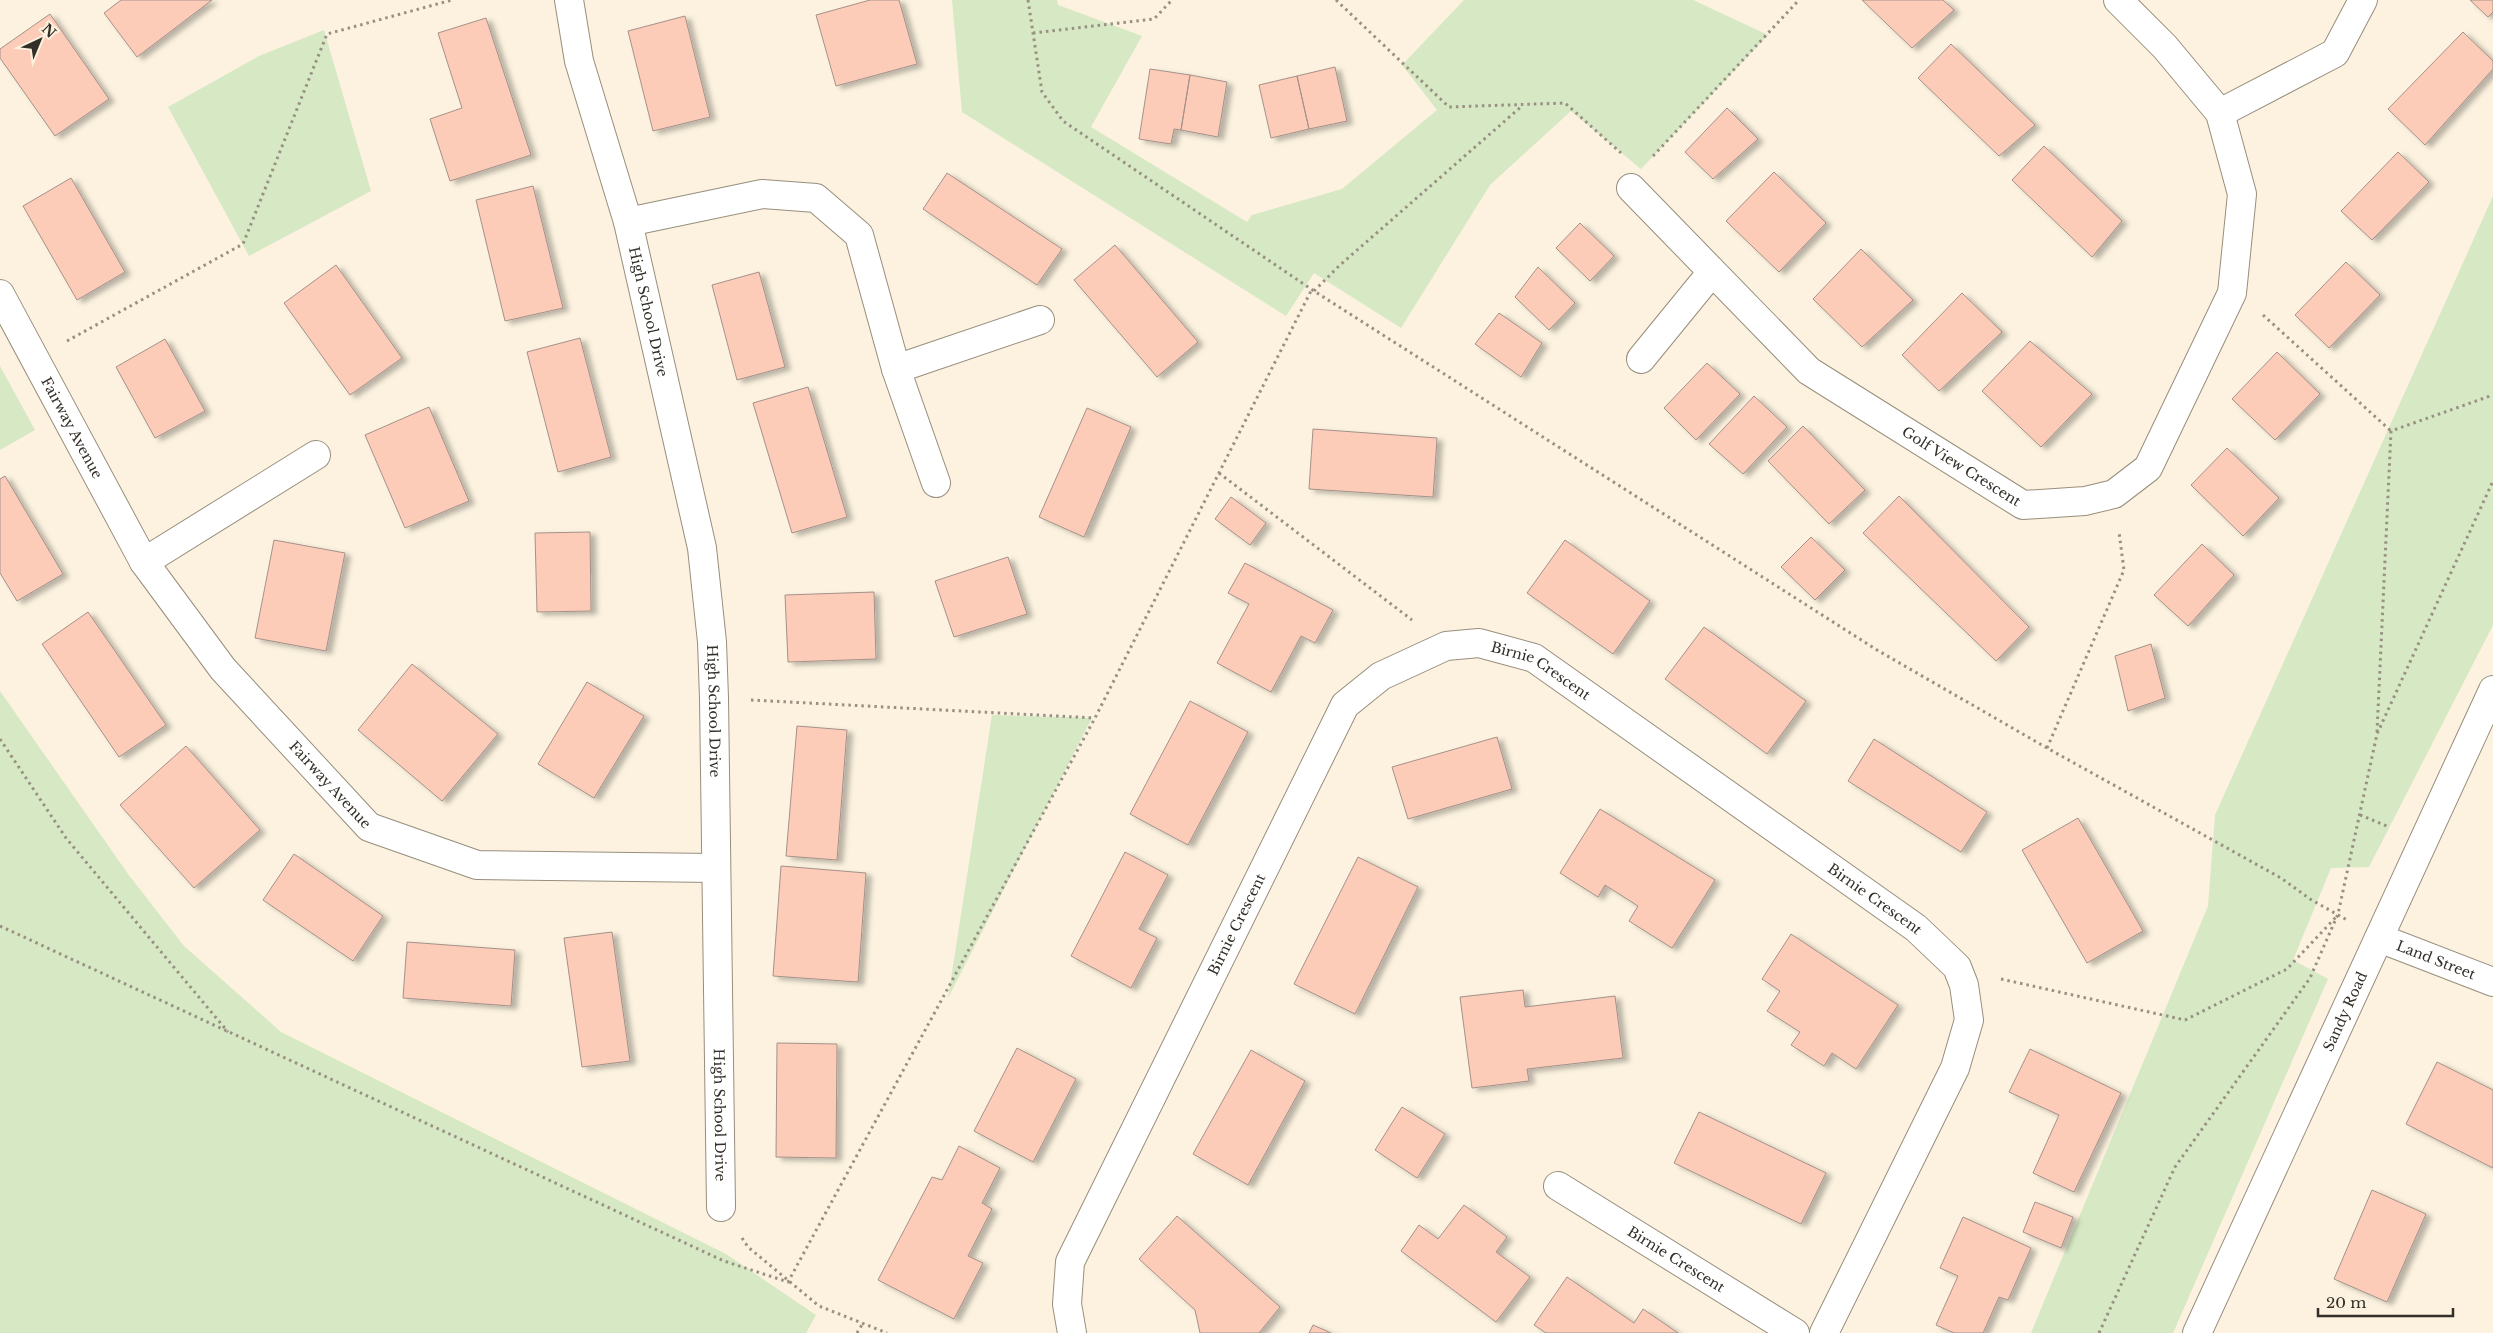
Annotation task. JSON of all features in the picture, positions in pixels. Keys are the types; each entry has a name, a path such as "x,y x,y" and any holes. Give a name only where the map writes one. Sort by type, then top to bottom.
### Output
{"street":[{"name":"High School Drive","path":"569,0 580,61 628,222 702,548 712,642 714,698 721,1207"},
{"name":"Golf View Crescent","path":"1636,179 1712,272 1809,371 2023,505 2085,501 2114,494 2148,468 2232,293 2242,194 2220,113 2165,47 2118,0"},
{"path":"2220,113 2335,53 2363,0"},
{"path":"628,222 762,194 816,198 859,235 896,369 936,484"},
{"path":"1641,359 1712,272"},
{"name":"Fairway Avenue","path":"0,294 144,562 222,668 369,826 477,865 715,868"},
{"path":"896,369 1040,320"},
{"path":"144,562 316,455"},
{"name":"Birnie Crescent","path":"1072,1333 1067,1304 1070,1262 1346,705 1381,676 1446,646 1479,643 1534,658 1916,928 1957,967 1964,985 1969,1020 1955,1068 1824,1333"},
{"name":"Sandy Road","path":"2198,1333 2493,690"},
{"name":"Land Street","path":"2379,938 2493,982"},
{"name":"Birnie Crescent","path":"1558,1186 1794,1333"}],"path":[{"path":"36,358 243,244 327,34 452,0"},
{"path":"1028,0 1042,92 1063,121 1313,290 1877,650 2047,748 2281,878 2310,899 2338,914"},
{"path":"1033,33 1154,19 1172,0"},
{"path":"1336,0 1448,107 1522,106 1565,103 1636,179 1799,0"},
{"path":"788,1282 1094,718 1313,290 1522,106"},
{"path":"2232,293 2257,309 2392,431"},
{"path":"2392,431 2493,395"},
{"path":"2098,1333 2175,1167 2310,978 2338,914 2377,734 2392,431"},
{"path":"1219,473 1446,646"},
{"path":"2377,734 2493,481"},
{"path":"2047,748 2124,570 2114,494"},
{"path":"714,698 1094,718"},
{"path":"0,739 66,838 229,1032"},
{"path":"1964,985 2004,979 2185,1020 2287,970 2338,914"},
{"path":"0,926 724,1262 788,1282"},
{"path":"721,1207 748,1247 819,1306 887,1333"},
{"path":"857,1333 863,1323"}],"green space":[{"path":"952,0 1057,0 1058,5 1142,36 1091,127 1247,222 1252,215 1342,189 1437,110 1402,65 1464,0 1693,0 1768,35 1641,169 1571,111 1490,185 1401,328 1314,273 1286,316 962,112"},
{"path":"324,30 371,191 249,256 168,107 259,56"},
{"path":"2493,196 2493,625 2369,867 2331,868 2293,960 2328,979 2173,1333 2031,1333 2208,906 2215,815"},
{"path":"0,366 35,430 0,450"},
{"path":"0,691 128,874 184,946 281,1032 726,1254 816,1315 806,1333 0,1333"},
{"path":"992,715 1092,718 948,998"}],"building":[{"path":"121,0 212,0 137,57 104,13"},
{"path":"870,0 899,0 917,64 836,86 816,15"},
{"path":"1862,0 1943,0 1954,10 1912,48"},
{"path":"2470,0 2493,0 2493,12 2488,17"},
{"path":"50,14 109,99 55,136 0,58 0,49"},
{"path":"685,16 710,117 653,131 628,31"},
{"path":"486,18 531,155 450,181 430,119 462,108 438,33"},
{"path":"2463,32 2493,61 2493,69 2425,145 2388,109"},
{"path":"1951,44 2035,125 1999,156 1918,78"},
{"path":"1335,67 1347,121 1309,129 1297,76"},
{"path":"1150,69 1190,75 1181,130 1174,129 1171,144 1139,139"},
{"path":"1190,75 1227,82 1218,137 1181,130"},
{"path":"1297,76 1309,129 1271,138 1259,85"},
{"path":"1727,108 1758,139 1713,179 1685,152"},
{"path":"2044,146 2122,221 2092,257 2012,180"},
{"path":"2398,152 2429,182 2372,240 2341,211"},
{"path":"1774,172 1826,223 1779,272 1726,221"},
{"path":"947,173 1062,249 1037,285 923,209"},
{"path":"71,178 125,272 77,300 23,206"},
{"path":"533,186 563,308 505,321 476,200"},
{"path":"1580,223 1614,256 1590,281 1556,248"},
{"path":"1115,245 1198,342 1157,377 1074,280"},
{"path":"1861,249 1913,300 1862,347 1813,299"},
{"path":"2346,262 2380,295 2329,348 2295,315"},
{"path":"336,265 402,358 350,395 284,303"},
{"path":"1538,267 1575,303 1549,330 1515,297"},
{"path":"759,272 785,367 737,380 712,285"},
{"path":"1962,293 2002,332 1939,391 1902,355"},
{"path":"1499,313 1542,343 1521,377 1475,344"},
{"path":"580,338 611,457 558,472 527,352"},
{"path":"165,339 205,411 155,438 116,367"},
{"path":"2030,341 2092,394 2041,447 1982,391"},
{"path":"2277,352 2320,394 2275,440 2232,399"},
{"path":"1707,363 1740,394 1696,440 1664,408"},
{"path":"808,387 847,517 792,533 753,403"},
{"path":"1754,396 1787,427 1743,474 1709,444"},
{"path":"429,407 469,501 405,528 365,435"},
{"path":"1087,408 1131,427 1084,537 1039,517"},
{"path":"1803,426 1865,490 1829,524 1768,461"},
{"path":"1313,429 1437,438 1433,497 1309,489"},
{"path":"2227,448 2279,498 2243,536 2191,485"},
{"path":"5,476 63,574 17,601 0,573 0,479"},
{"path":"1899,496 2029,627 1996,661 1863,533"},
{"path":"1231,497 1266,523 1250,545 1215,519"},
{"path":"590,532 591,611 537,612 535,533"},
{"path":"1811,537 1845,570 1815,600 1781,567"},
{"path":"274,540 345,553 326,651 255,638"},
{"path":"1565,540 1650,601 1613,654 1527,593"},
{"path":"2202,544 2234,575 2188,626 2154,595"},
{"path":"1008,557 1027,614 954,637 935,581"},
{"path":"1245,563 1333,610 1315,643 1301,636 1271,692 1217,663 1249,604 1228,593"},
{"path":"874,592 876,659 788,662 785,595"},
{"path":"88,612 166,725 119,757 42,644"},
{"path":"1704,627 1806,701 1767,754 1665,679"},
{"path":"2151,644 2165,698 2128,711 2115,656"},
{"path":"412,664 498,734 442,801 358,730"},
{"path":"587,682 644,716 594,798 538,764"},
{"path":"1190,701 1248,732 1188,845 1130,814"},
{"path":"797,726 847,730 837,860 786,856"},
{"path":"1497,737 1512,789 1408,819 1392,767"},
{"path":"1874,739 1987,812 1961,852 1848,781"},
{"path":"186,746 260,830 194,888 120,805"},
{"path":"1600,809 1715,880 1672,948 1629,921 1638,906 1605,885 1598,897 1560,873"},
{"path":"2078,818 2143,931 2087,963 2022,850"},
{"path":"1125,852 1168,875 1139,929 1157,938 1131,988 1071,956"},
{"path":"294,854 383,916 353,961 263,900"},
{"path":"1358,857 1418,887 1355,1014 1294,984"},
{"path":"781,866 866,873 858,982 773,976"},
{"path":"612,932 630,1061 582,1067 564,938"},
{"path":"1791,934 1898,1005 1856,1069 1832,1053 1824,1066 1791,1045 1800,1032 1767,1011 1780,991 1762,979"},
{"path":"407,942 515,950 511,1006 403,998"},
{"path":"1523,990 1525,1007 1615,996 1623,1058 1527,1069 1529,1081 1472,1088 1460,997"},
{"path":"777,1043 837,1044 836,1158 776,1157"},
{"path":"1017,1048 1076,1079 1033,1162 974,1131"},
{"path":"2030,1049 2121,1093 2074,1192 2033,1173 2059,1115 2009,1092"},
{"path":"1251,1050 1305,1081 1248,1185 1193,1154"},
{"path":"2437,1062 2493,1090 2493,1168 2406,1124"},
{"path":"1402,1107 1445,1134 1417,1178 1375,1150"},
{"path":"1699,1112 1826,1173 1801,1224 1674,1163"},
{"path":"959,1146 1000,1168 982,1203 992,1209 968,1256 983,1263 954,1319 878,1280 932,1177 942,1180"},
{"path":"2372,1190 2426,1214 2387,1302 2334,1279"},
{"path":"2035,1202 2073,1217 2061,1248 2023,1232"},
{"path":"1464,1205 1507,1237 1496,1252 1530,1277 1496,1322 1401,1251 1419,1225 1438,1239"},
{"path":"1177,1216 1280,1307 1259,1333 1200,1333 1195,1310 1139,1259"},
{"path":"1963,1217 2031,1248 2008,1300 1999,1297 1983,1333 1954,1333 1936,1325 1958,1276 1940,1268"},
{"path":"1567,1277 1634,1323 1643,1309 1678,1333 1546,1333 1534,1325"},
{"path":"1313,1325 1331,1333 1309,1333"}]}
